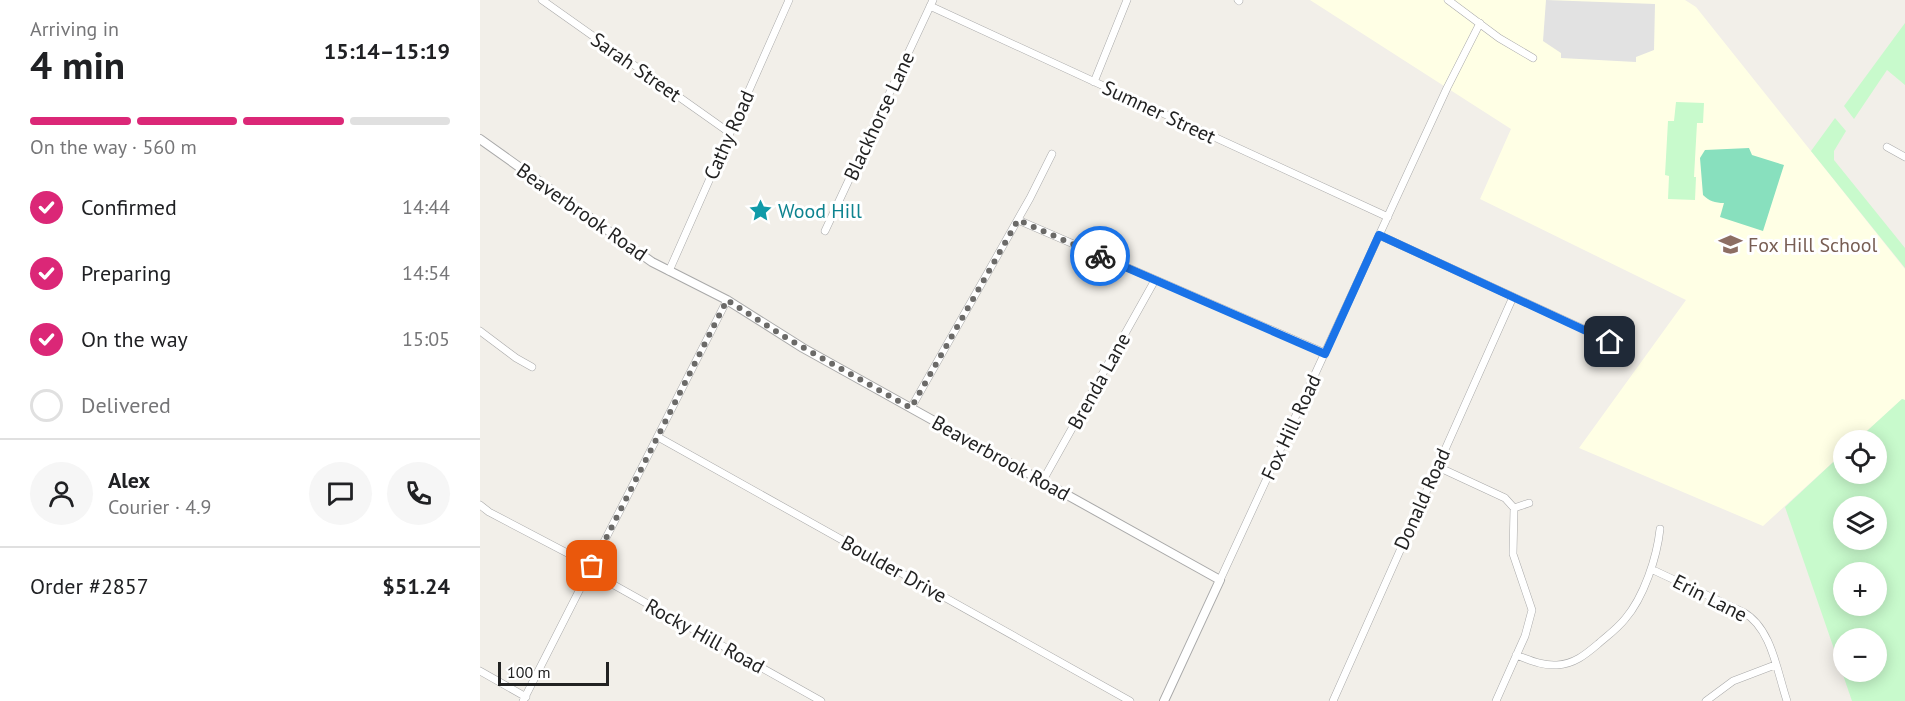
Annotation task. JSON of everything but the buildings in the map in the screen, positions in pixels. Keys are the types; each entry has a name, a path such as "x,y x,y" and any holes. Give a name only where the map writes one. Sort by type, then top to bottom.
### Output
{"street":[{"name":"Sarah Street","path":"542,0 730,133"},
{"name":"Cathy Road","path":"669,271 789,0"},
{"path":"1094,82 1127,0"},
{"path":"1448,0 1499,38 1533,58"},
{"name":"Sumner Street","path":"932,3 1094,82 1388,217"},
{"name":"Blackhorse Lane","path":"825,231 932,3"},
{"name":"Fox Hill Road","path":"1164,701 1379,235 1480,23"},
{"name":"Beaverbrook Road","path":"480,139 647,258 727,300 788,339 1220,580"},
{"path":"1887,147 1905,158"},
{"path":"911,408 1018,220 1053,153"},
{"path":"1018,220 1325,354"},
{"path":"1379,235 1629,350"},
{"name":"Brenda Lane","path":"1042,482 1155,280"},
{"name":"Donald Road","path":"1333,701 1513,297"},
{"path":"480,671 525,699 727,300"},
{"path":"480,331 532,367"},
{"name":"Boulder Drive","path":"658,437 1130,701"},
{"path":"1436,466 1505,498 1514,508 1513,554 1532,610 1530,622 1496,701"},
{"path":"1514,508 1529,503"},
{"name":"Rocky Hill Road","path":"480,505 821,701"},
{"path":"1516,655 1547,665 1562,664 1581,658 1619,626 1628,616 1651,569 1658,550 1660,529"},
{"name":"Erin Lane","path":"1651,569 1751,617 1758,623 1765,635 1787,701"},
{"path":"1706,701 1733,681 1775,665"}],"shaded area":[{"name":"Fox Hill School","path":"1310,0 1685,0 1696,7 1905,269 1905,400 1902,399 1868,430 1833,430 1833,462 1763,526 1579,448 1686,300 1480,199 1511,129"},
{"path":"1546,0 1655,4 1654,50 1636,57 1636,62 1561,58 1561,53 1543,41"}],"green space":[{"path":"1905,23 1905,85 1887,70 1854,119 1844,106"},
{"path":"1676,102 1704,103 1703,123 1697,123 1695,200 1668,199 1669,176 1665,175 1668,121 1674,121"},
{"path":"1835,118 1846,131 1834,151 1834,160 1905,248 1905,268 1811,151"},
{"path":"1749,148 1752,155 1784,165 1763,231 1720,217 1724,203 1712,201 1703,195 1700,158 1705,150"},
{"path":"1902,399 1905,400 1905,701 1852,701 1845,682 1887,682 1887,628 1833,628 1833,646 1785,507 1833,462 1833,484 1887,484 1887,430 1868,430"}],"way so far":[{"path":"592,566 727,300 788,339 911,408 1018,220 1100,256"}],"place":[{"name":"Wood Hill","path":"760,211"},
{"name":"Fox Hill School","path":"1730,245"}],"route":[{"path":"1100,256 1325,354 1379,235 1610,342"}]}
